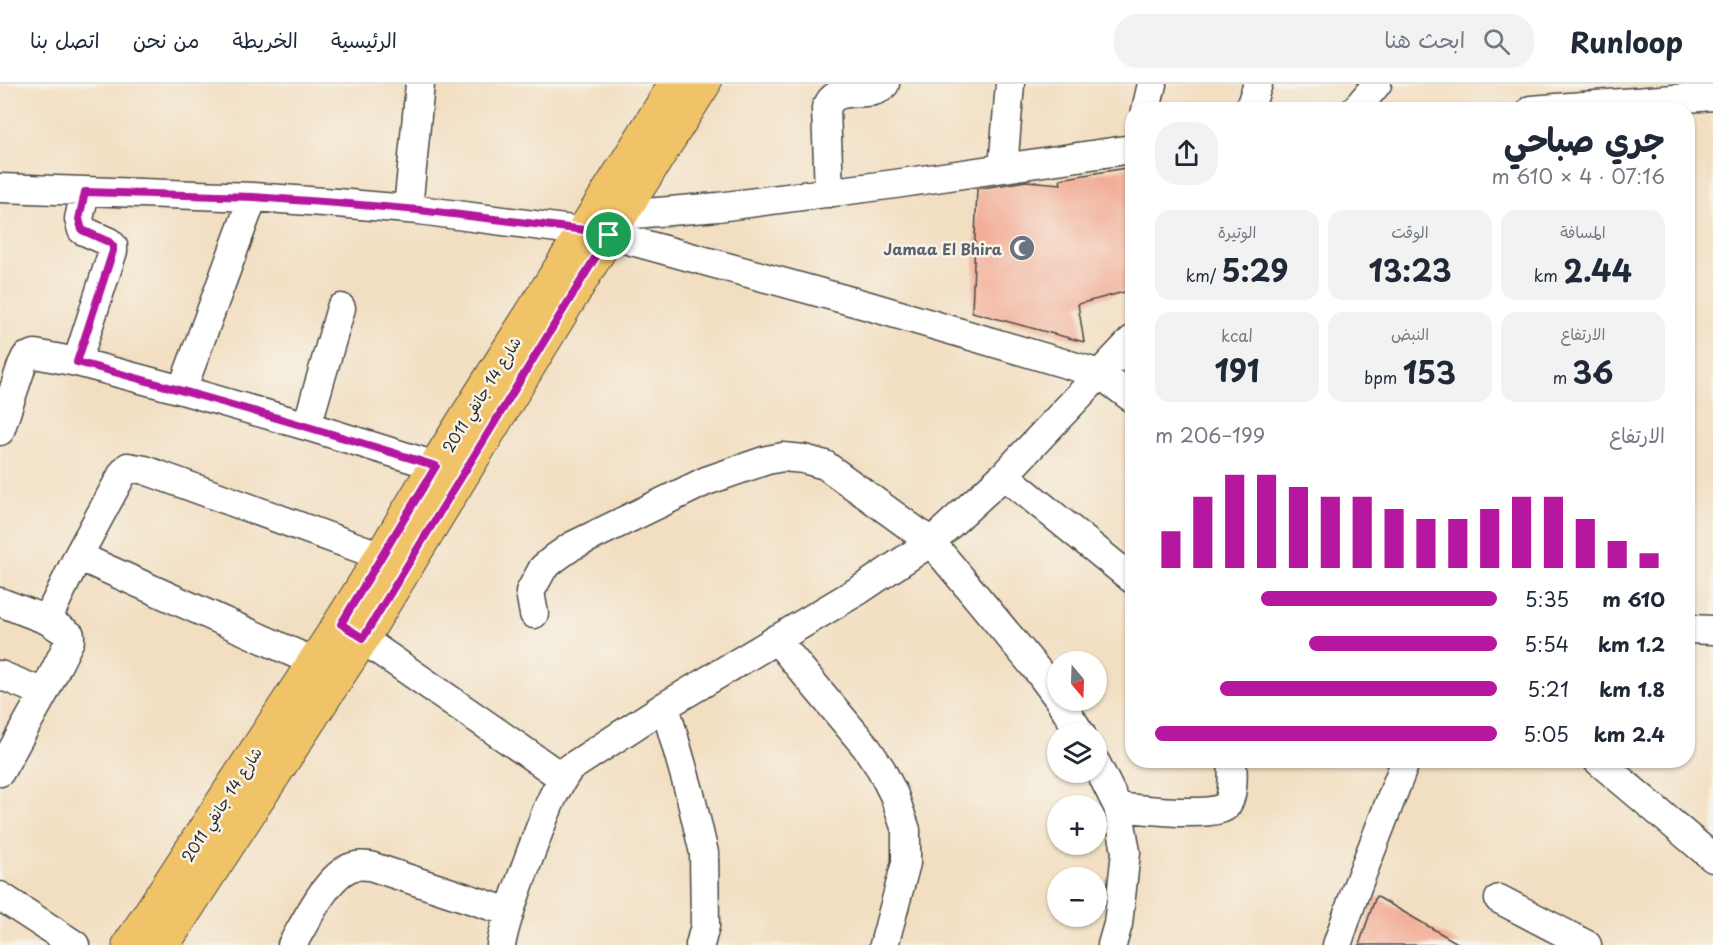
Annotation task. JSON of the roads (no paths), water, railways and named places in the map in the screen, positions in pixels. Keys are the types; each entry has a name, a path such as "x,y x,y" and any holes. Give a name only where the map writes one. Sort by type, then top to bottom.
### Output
{"main road":[{"name":"شارع 14 جانفي 2011","path":"163,945 352,631 605,226 675,84"},
{"name":"شارع 14 جانفي 2011","path":"129,945 314,662 352,631 381,556 436,466 704,84"}],"street":[{"path":"408,209 420,84"},
{"path":"829,193 826,108 831,99 840,94 876,91 885,84"},
{"path":"1004,168 1010,84"},
{"path":"1148,102 1152,84"},
{"path":"1252,102 1258,84"},
{"path":"1362,102 1377,84"},
{"path":"1591,102 1613,99 1713,96"},
{"path":"605,226 718,207 1125,150"},
{"path":"0,188 253,197 605,226 1100,374 1125,393"},
{"path":"77,362 113,251 113,246 109,242 82,230 79,219 85,192"},
{"path":"182,390 253,197"},
{"path":"307,426 341,308"},
{"path":"501,945 509,912 550,803 570,768 665,706 861,589 931,542 1004,475 1125,347"},
{"path":"3,417 26,357 34,354 77,362 182,390 436,466"},
{"path":"534,614 530,592 543,568 572,546 706,481 767,460 783,457 804,459 825,465 842,476 931,542 1047,684"},
{"path":"47,620 78,556 128,467 145,470 381,556"},
{"path":"1004,475 1125,573"},
{"path":"78,556 314,662"},
{"path":"0,602 47,620 70,635 70,640 44,693 0,772"},
{"path":"1695,629 1713,630"},
{"path":"352,631 563,778"},
{"path":"776,639 866,747 881,768 894,795 906,830 906,863 884,945"},
{"path":"0,675 44,693"},
{"path":"665,706 704,854 705,926 700,945"},
{"path":"1118,807 1185,812 1221,810 1226,806 1230,796 1233,768"},
{"path":"1337,945 1357,886 1403,768"},
{"path":"1607,768 1713,858"},
{"path":"1106,783 1118,807 1126,852 1118,924 1112,945"},
{"path":"292,945 328,884 338,874 355,866 370,866 509,912"},
{"path":"0,896 75,945"},
{"path":"1498,898 1587,945"}],"place":[{"name":"Jamaa El Bhira","path":"1022,248"}]}
